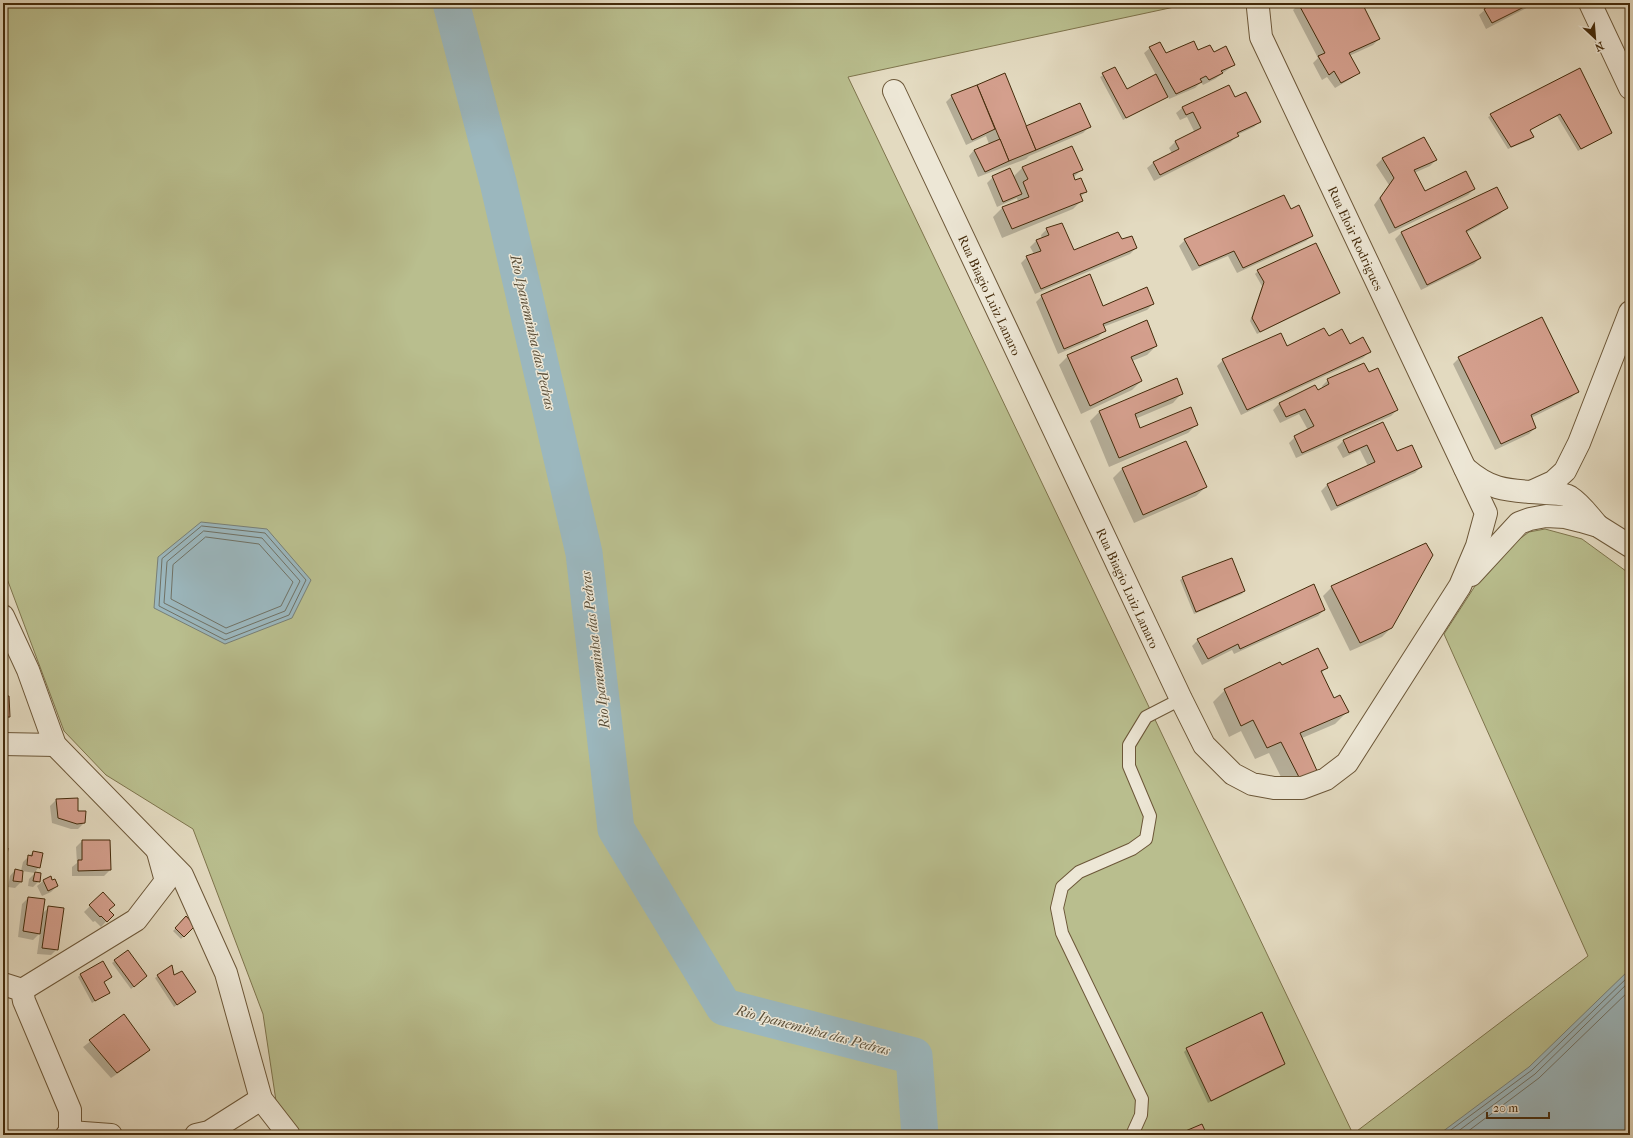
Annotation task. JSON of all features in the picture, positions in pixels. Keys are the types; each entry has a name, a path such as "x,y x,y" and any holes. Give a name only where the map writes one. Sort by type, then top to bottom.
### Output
{"street":[{"path":"1590,3 1630,88"},
{"name":"Rua Eloir Rodrigues","path":"1258,8 1261,37 1486,512"},
{"name":"Rua Biagio Luiz Lanaro","path":"894,91 1181,699 1204,744 1233,774 1252,784 1274,788 1302,788 1326,779 1347,763 1460,586 1477,546 1486,512"},
{"path":"1532,492 1553,482 1565,471 1579,443 1630,312"},
{"path":"1579,443 1576,481 1591,518"},
{"name":"Rua Eloir Rodrigues","path":"1463,466 1481,481 1506,491"},
{"path":"1591,518 1546,516 1530,519 1508,528 1496,527 1491,523 1486,512 1486,505 1489,499 1500,491 1565,495 1571,498 1591,518 1630,546"},
{"path":"1506,491 1513,492 1522,501 1524,512 1518,523"},
{"name":"Rua Biagio Luiz Lanaro","path":"1460,586 1518,523"},
{"path":"3,616 28,670 55,745 182,875 226,973 261,1099 289,1135"},
{"path":"3,744 55,745"},
{"path":"111,1135 69,1133 70,1110 24,1001 13,987 136,920 166,881 158,851"},
{"path":"196,1135 209,1132 261,1099"}],"lane":[{"path":"1132,1135 1142,1115 1142,1099 1062,933 1057,908 1062,887 1079,872 1132,849 1146,839 1150,816 1129,766 1129,745 1146,717 1181,699"}],"green space":[{"path":"3,3 1193,3 848,77 1353,1134 1588,956 1444,634 1475,586 1506,549 1529,532 1545,529 1582,539 1630,574 1630,1135 301,1135 276,1101 263,1014 193,829 106,775 64,731 3,568"}],"water":[{"path":"201,522 267,529 311,580 292,618 225,644 154,608 158,557"},
{"path":"1630,969 1630,1135 1438,1135 1529,1067"}],"building":[{"path":"1298,3 1362,3 1380,39 1349,53 1360,73 1341,83 1334,71 1329,75 1318,56 1325,53"},
{"path":"1493,3 1532,3 1492,23 1484,9"},
{"path":"1194,41 1198,50 1210,45 1214,52 1226,46 1235,65 1221,71 1223,73 1209,80 1206,76 1200,79 1202,82 1176,94 1149,47 1160,42 1166,53"},
{"path":"1115,67 1127,89 1156,74 1168,97 1126,118 1102,73"},
{"path":"1580,68 1612,133 1581,149 1560,114 1530,130 1534,137 1511,147 1490,114"},
{"path":"1005,73 1036,150 1009,161 977,85"},
{"path":"977,85 995,129 972,140 951,95"},
{"path":"1229,85 1235,97 1246,92 1261,122 1237,133 1239,136 1160,175 1153,162 1179,149 1175,141 1201,128 1193,112 1186,115 1182,107"},
{"path":"1080,103 1091,127 1036,150 1026,126"},
{"path":"1424,137 1437,160 1414,170 1425,191 1466,171 1475,189 1395,228 1380,198 1394,178 1382,158"},
{"path":"1000,139 1009,161 985,172 974,150"},
{"path":"1072,146 1083,170 1073,174 1075,180 1081,178 1087,192 1080,194 1083,201 1012,229 1002,207 1029,197 1023,182 1028,179 1022,167"},
{"path":"1010,168 1022,194 1003,202 992,176"},
{"path":"1497,187 1508,208 1466,231 1481,258 1427,285 1401,232"},
{"path":"1284,195 1291,209 1299,205 1313,236 1243,268 1234,251 1199,266 1184,239"},
{"path":"1062,223 1074,250 1118,232 1122,239 1132,236 1137,248 1041,289 1026,256 1041,251 1036,240 1049,235 1046,228"},
{"path":"1316,243 1340,293 1260,332 1252,318 1264,282 1257,270"},
{"path":"1090,274 1103,306 1147,287 1154,304 1103,324 1106,331 1064,349 1041,295"},
{"path":"1542,317 1579,392 1531,415 1536,428 1501,444 1458,357"},
{"path":"1147,320 1157,346 1131,357 1142,381 1090,406 1067,355"},
{"path":"1324,328 1329,336 1342,329 1350,344 1363,337 1371,352 1247,410 1222,359 1281,333 1287,346"},
{"path":"1364,363 1369,372 1378,368 1398,410 1302,453 1294,436 1314,426 1305,409 1286,417 1279,403 1315,385 1318,390 1329,384 1327,379"},
{"path":"1177,378 1183,394 1135,414 1140,428 1191,407 1198,425 1119,458 1099,411"},
{"path":"1383,422 1397,451 1412,445 1422,467 1337,506 1327,484 1375,462 1367,445 1349,453 1343,440"},
{"path":"1186,441 1207,487 1143,515 1122,468"},
{"path":"1426,543 1433,555 1392,628 1360,643 1331,586"},
{"path":"1232,558 1245,591 1196,612 1182,577"},
{"path":"1314,584 1325,610 1240,649 1238,644 1208,659 1197,639"},
{"path":"1318,648 1328,668 1321,671 1334,698 1340,695 1349,712 1300,733 1318,773 1301,781 1281,742 1267,748 1253,720 1241,726 1224,689 1280,662 1282,665"},
{"path":"3,696 9,696 10,717 3,717"},
{"path":"78,798 78,811 86,811 85,823 77,824 58,818 56,799"},
{"path":"82,840 110,840 111,870 78,871 78,860 82,860"},
{"path":"3,848 8,848 6,864 3,864"},
{"path":"33,851 43,853 40,868 27,865 28,855 32,856"},
{"path":"15,869 23,871 22,882 13,881"},
{"path":"35,872 41,873 40,882 33,881"},
{"path":"51,876 52,880 55,879 58,886 48,891 43,880"},
{"path":"103,892 115,905 109,910 114,915 107,922 89,905"},
{"path":"28,897 45,899 40,934 23,931"},
{"path":"48,906 64,908 58,950 42,948"},
{"path":"186,916 195,926 184,937 175,928"},
{"path":"128,950 147,976 134,987 114,960"},
{"path":"103,961 112,977 104,982 110,993 95,1001 80,974"},
{"path":"172,965 174,975 182,971 196,992 177,1005 157,975"},
{"path":"1262,1012 1285,1064 1211,1101 1186,1048"},
{"path":"124,1014 150,1050 117,1073 89,1040"},
{"path":"1202,1124 1207,1135 1176,1135"}],"waterway":[{"name":"Rio Ipaneminha das Pedras","path":"451,3 498,182 584,553 616,829 724,1007 914,1056 920,1135"}]}
